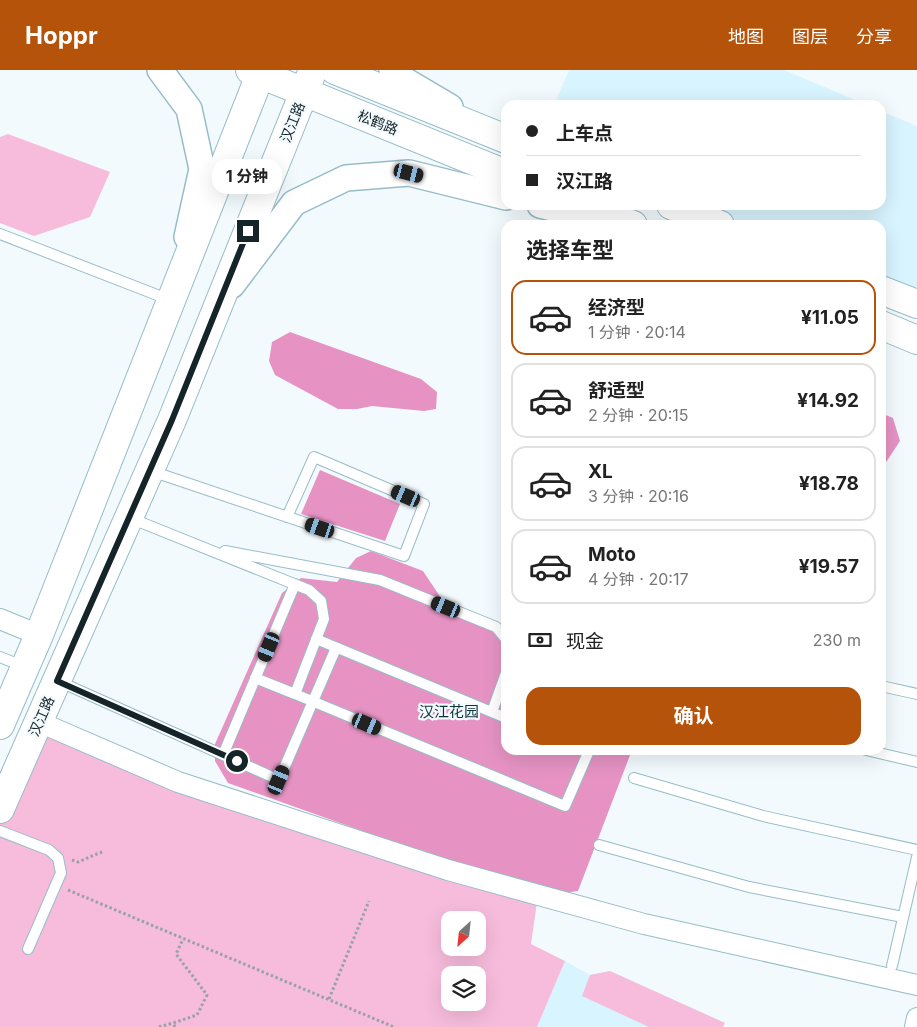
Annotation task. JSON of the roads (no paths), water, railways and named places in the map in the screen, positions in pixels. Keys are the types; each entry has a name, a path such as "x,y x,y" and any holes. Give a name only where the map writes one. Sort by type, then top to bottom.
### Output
{"main road":[{"path":"335,70 501,137"},
{"path":"0,725 39,635 173,296 258,71"},
{"name":"松鹤路","path":"258,71 309,81 501,172"},
{"name":"汉江路","path":"0,809 150,470 309,81"},
{"path":"596,210 620,220"},
{"path":"683,210 708,220"},
{"path":"886,292 917,304"},
{"path":"886,327 917,340"}],"street":[{"path":"160,70 189,109 202,169 173,296"},
{"path":"392,70 394,74 501,137"},
{"path":"220,301 294,203 346,178 409,173 501,196"},
{"path":"560,210 602,220"},
{"path":"0,619 39,635"},
{"path":"39,722 178,782 448,870 644,924 917,985"},
{"path":"915,1027 917,1018"}],"lane":[{"path":"0,234 173,296"},
{"path":"150,470 287,517 404,556 424,504 314,457 287,517"},
{"path":"129,517 309,590 321,601 324,619 295,694"},
{"path":"201,546 380,580 496,627 501,633"},
{"path":"223,755 295,584"},
{"path":"316,639 501,716"},
{"path":"57,681 279,780 336,648"},
{"path":"0,657 26,667"},
{"path":"256,678 565,806 587,755"},
{"path":"492,712 501,687"},
{"path":"886,687 917,694"},
{"path":"886,755 917,762"},
{"path":"634,778 764,816 917,850"},
{"path":"0,831 49,850 58,858 61,873 28,949"},
{"path":"599,845 749,887 903,917"},
{"path":"892,966 917,857"}],"district":[{"name":"汉江花园","path":"449,711"}]}
